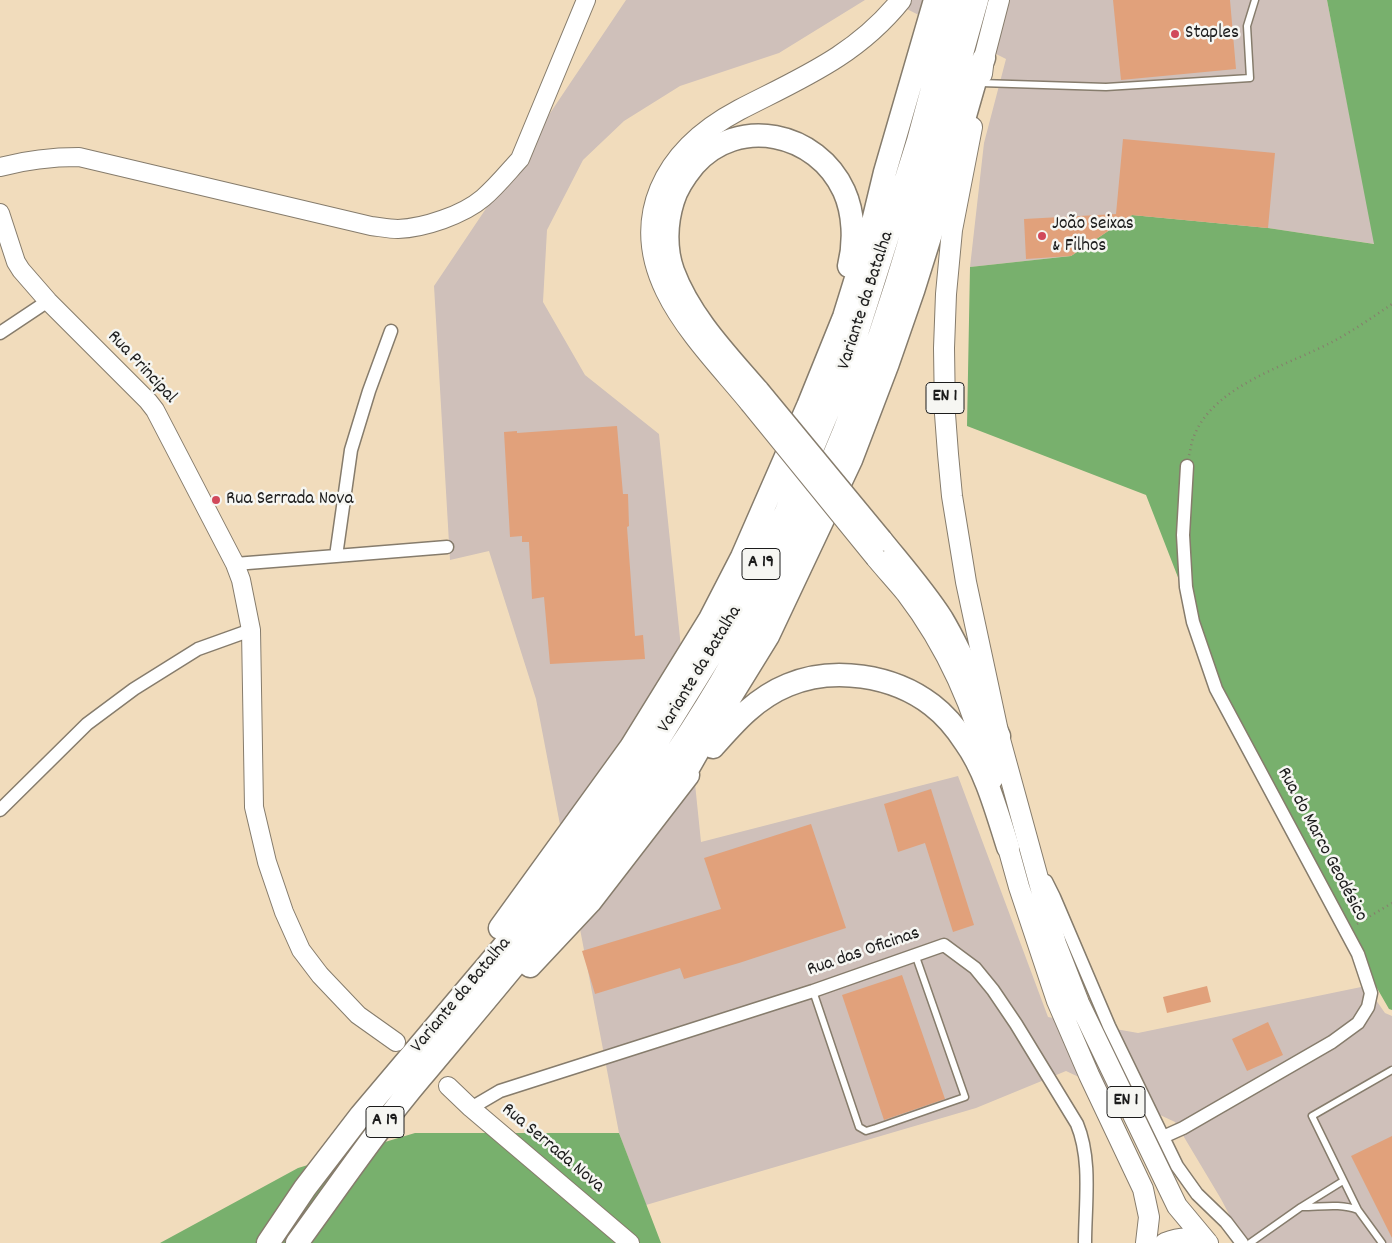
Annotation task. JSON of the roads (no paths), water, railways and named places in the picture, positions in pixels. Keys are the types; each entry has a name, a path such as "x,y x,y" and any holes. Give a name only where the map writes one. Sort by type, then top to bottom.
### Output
{"highway":[{"path":"417,1050 426,1028 632,746 710,619 742,557 844,317 871,230 885,172 935,0"},
{"name":"Variante da Batalha","path":"268,1243 305,1188 356,1122 572,861 642,768 730,623 785,514 845,371 918,141 956,0"},
{"name":"Variante da Batalha","path":"297,1243 421,1076 482,1006 600,858 654,786 733,662 775,582 838,445 872,357 915,222 976,0"},
{"path":"678,786 707,734 768,636 851,460 888,364 913,291 977,74 984,58"},
{"path":"821,374 852,250 852,219 848,200 831,170 810,151 773,136 756,135 732,138 721,143 703,156 684,178 672,204 667,244 672,270 685,296 754,397 879,549 915,581 941,618 966,665 998,736"},
{"path":"482,1006 522,975 584,908 678,786 736,720 750,708 776,692 801,681 823,676 842,675 878,680 896,686 931,704 957,730 976,761 996,810 1008,847"}],"main road":[{"path":"754,397 686,326 658,276 651,232 655,201 668,173 691,143 718,122 834,61 878,26 901,0"},
{"name":"EN 1","path":"999,0 984,58 981,83 959,191 949,260 944,348 945,414 952,496 958,538 998,736 1056,944 1079,1003 1177,1206 1208,1243"},
{"name":"EN 1","path":"879,549 906,594 936,638 963,692 986,755 1008,847 1030,921 1064,1017 1143,1189 1149,1217 1146,1243"},
{"name":"EN 1","path":"1165,1243 1187,1238 1208,1243"}],"street":[{"path":"0,167 40,159 79,157 371,226 398,229 428,224 461,212 482,199 520,158 586,0"},
{"name":"Rua Principal","path":"0,213 20,270 155,410 235,564"},
{"path":"0,333 48,301"},
{"path":"336,556 352,450 369,391 391,331"},
{"name":"Rua do Marco Geodésico","path":"1163,1136 1183,1128 1332,1042 1358,1023 1368,1007 1371,993 1358,954 1216,689 1193,622 1186,588 1183,536 1187,466"},
{"path":"396,1042 353,1011 320,975 301,950 278,896 260,840 254,807 251,630 243,587 235,564 447,547"},
{"path":"0,810 87,724 134,689 198,650 251,630"},
{"path":"1031,854 1054,897 1109,1026 1177,1166 1189,1185 1226,1222 1242,1243"},
{"name":"Rua das Oficinas","path":"471,1108 500,1091 813,991 944,945 975,968 993,990 1077,1124 1083,1142 1086,1175 1086,1243"},
{"name":"Rua Serrada Nova","path":"448,1086 471,1108 630,1243"}],"lane":[{"path":"981,83 1106,87 1250,78 1247,26 1255,0"},
{"path":"813,991 859,1128 866,1131 965,1097 915,954"},
{"path":"1382,1243 1358,1210 1312,1116 1392,1070"},
{"path":"1250,1243 1300,1207 1343,1180"},
{"path":"1300,1207 1335,1205 1358,1210"}],"place":[{"name":"Staples","path":"1175,34"},
{"name":"João Seixas & Filhos","path":"1042,236"},
{"name":"Rua Serrada Nova","path":"216,500"}]}
